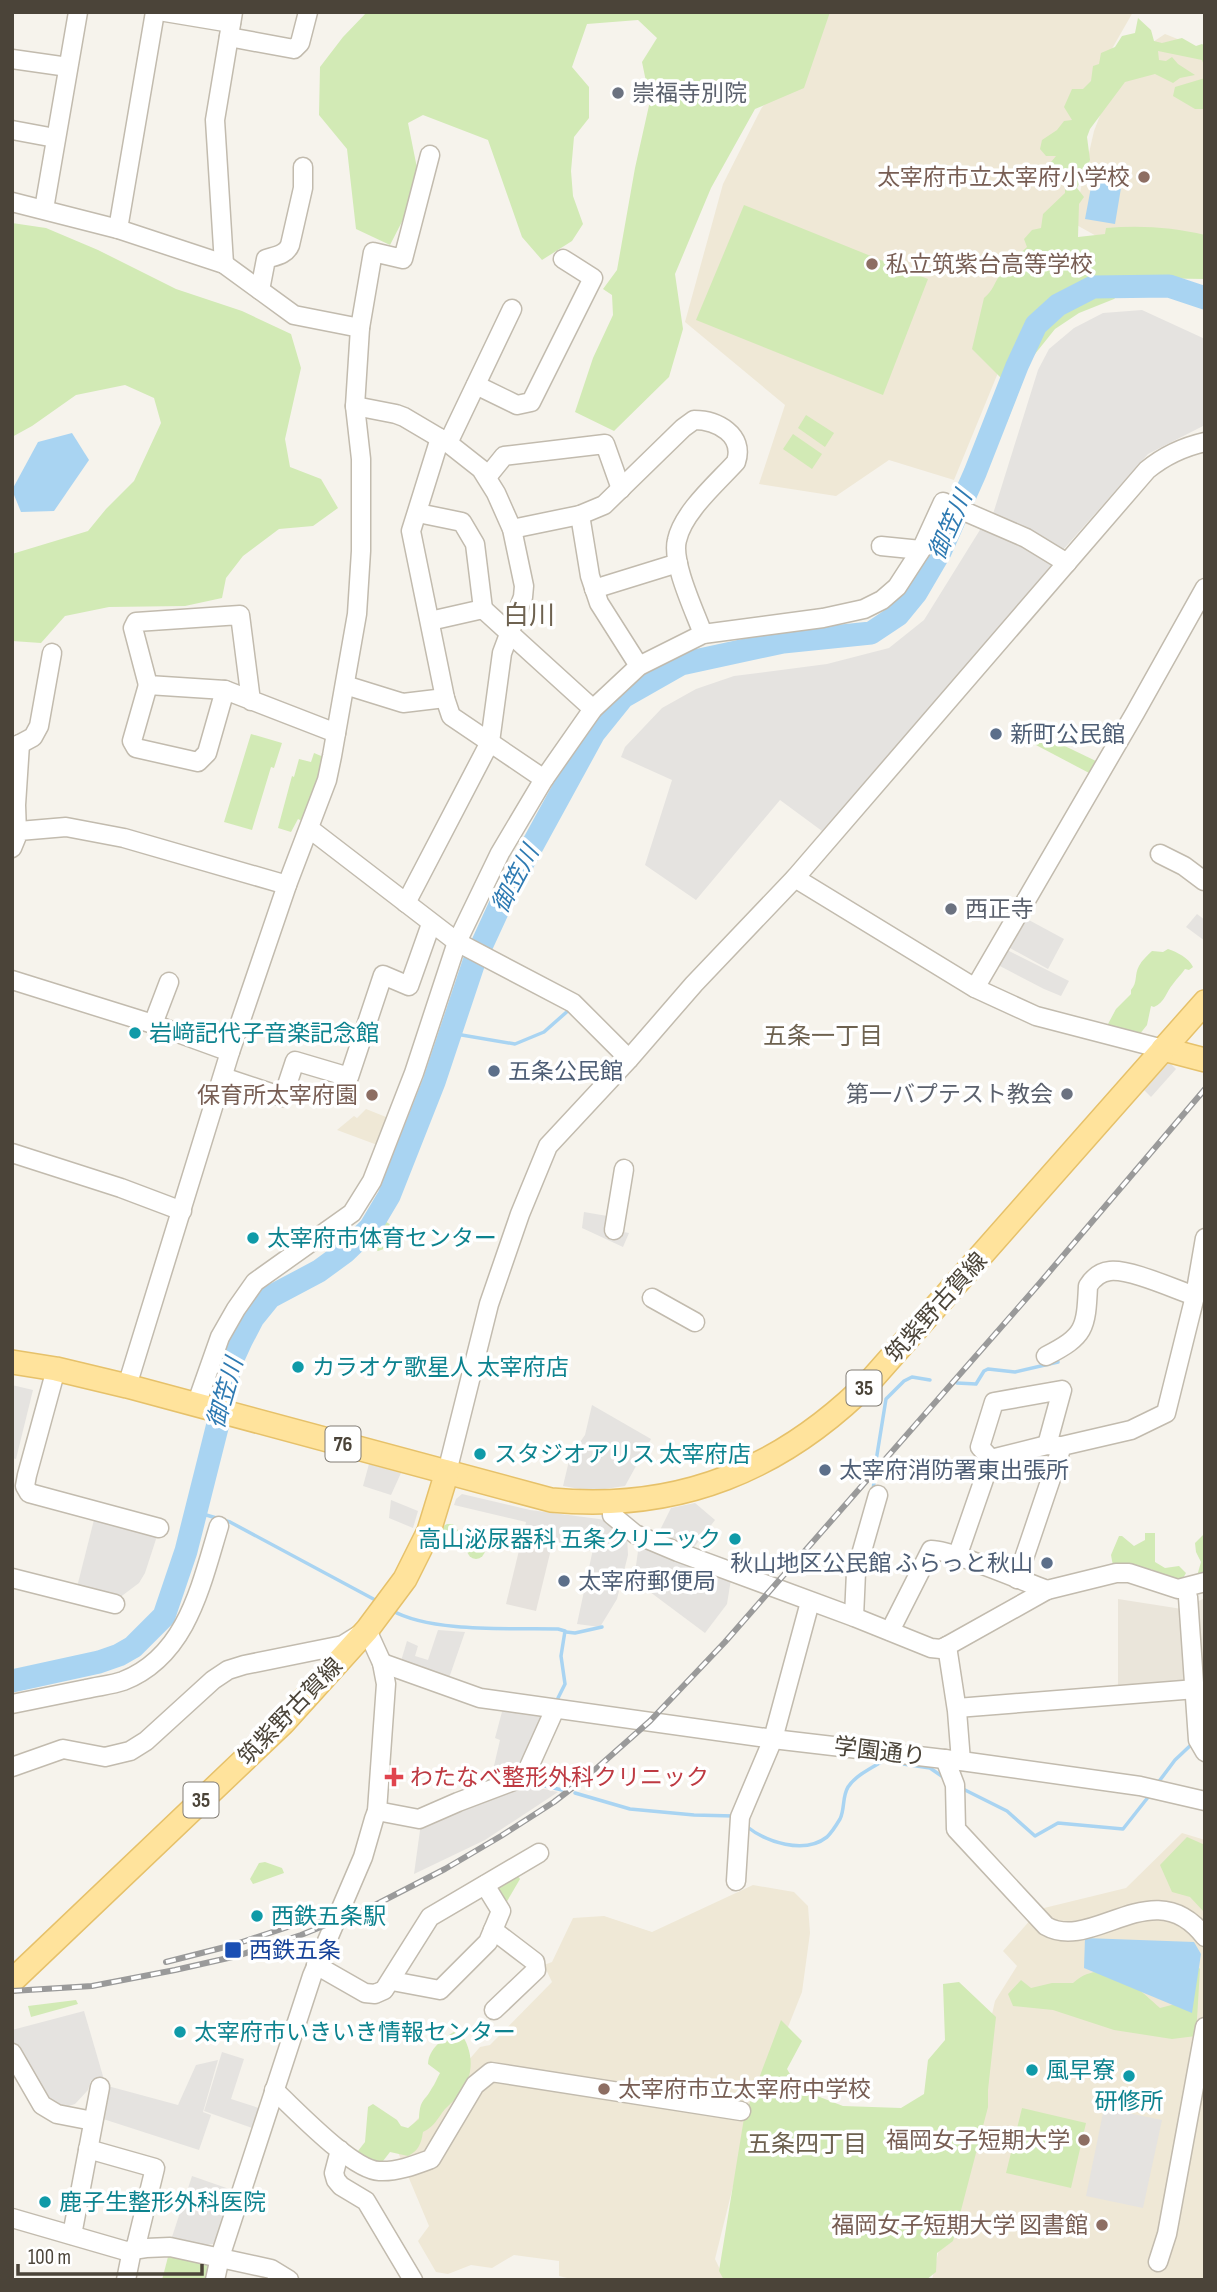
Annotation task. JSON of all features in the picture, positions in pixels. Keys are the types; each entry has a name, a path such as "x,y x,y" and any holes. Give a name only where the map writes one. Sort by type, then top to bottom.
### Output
{"main road":[{"name":"筑紫野古賀線","path":"12,1981 283,1723 366,1630 405,1578 429,1531 447,1472 551,1500 612,1502 669,1495 733,1477 800,1442 872,1380 1205,1002"},
{"path":"1163,1049 1205,1060"},
{"name":"76","path":"12,1362 56,1369 127,1386 447,1472"}],"street":[{"path":"44,209 78,12"},
{"path":"118,229 155,12"},
{"path":"165,12 231,24 294,49 300,43 308,12"},
{"path":"224,264 215,120 231,24"},
{"path":"12,59 68,67"},
{"path":"12,131 55,138"},
{"path":"127,1386 230,1052 327,780 357,614 361,551 361,460 355,406 360,328 373,251 404,259 430,155"},
{"path":"260,290 266,259 288,251 303,188 303,167"},
{"path":"12,202 118,229 224,264 300,317 360,328"},
{"path":"476,385 517,405 531,402 593,278 564,259"},
{"path":"512,309 476,385 444,441 411,531 451,716 544,779"},
{"path":"355,406 396,414 444,441 487,477 512,529 524,586 523,597 498,671 490,742 406,903"},
{"path":"512,529 580,515 604,505 683,428 694,420 715,422 729,432 737,443 739,454 736,462 691,512 677,540 677,563 703,634"},
{"path":"447,1472 489,1304 542,1156 556,1136 795,878 1147,470 1186,447 1205,442"},
{"path":"487,477 504,456 605,444 621,489"},
{"path":"198,1405 220,1337 255,1282 352,1213 372,1181 414,1073 459,944 500,853 544,779 593,709 639,666 703,634 823,618 864,609 881,600 897,587 920,550 943,502 1026,538 1067,563"},
{"path":"418,513 462,522 475,544 483,609 593,709"},
{"path":"580,515 590,576 599,603 639,666"},
{"path":"881,546 920,550"},
{"path":"594,589 677,563"},
{"path":"975,988 1205,588"},
{"path":"430,621 483,609"},
{"path":"225,690 207,753 198,762 136,748 132,741 148,685 133,628 136,622 240,615 251,701"},
{"path":"51,653 39,726 33,737 16,746 15,841 51,827 78,829 124,838 288,885"},
{"path":"148,685 225,690 336,733"},
{"path":"345,685 403,704 445,698"},
{"path":"310,829 459,944 573,1003 629,1059"},
{"path":"1160,854 1184,866 1204,881"},
{"path":"795,878 975,988 1036,1016 1163,1049"},
{"path":"222,1077 283,1097 295,1060 349,1077 383,975 409,986 431,924"},
{"path":"12,980 153,1024 230,1052"},
{"path":"153,1024 169,982"},
{"path":"12,1153 182,1211"},
{"path":"614,1230 624,1169"},
{"path":"991,1459 1131,1430 1166,1413 1195,1296 1205,1238"},
{"path":"1046,1356 1066,1346 1079,1335 1087,1318 1088,1286 1102,1273 1127,1273 1195,1296"},
{"path":"652,1298 695,1322"},
{"path":"56,1369 27,1475 25,1486 29,1493 159,1528"},
{"path":"991,1459 979,1447 994,1402 1062,1390 1055,1446 1017,1579"},
{"path":"957,1557 991,1459"},
{"path":"854,1617 856,1572 878,1495"},
{"path":"612,1502 612,1515 635,1534 725,1571 931,1648 941,1649 1047,1590 1123,1572 1178,1589 1205,1582"},
{"path":"12,1704 122,1681 145,1670 165,1654 198,1596 219,1526"},
{"path":"890,1631 931,1550 935,1549 1047,1590"},
{"path":"12,1578 115,1604"},
{"path":"1188,1597 1198,1740 1205,1752"},
{"path":"736,1881 740,1817 773,1738 810,1602"},
{"path":"12,1767 63,1749 105,1757 130,1751 146,1741 213,1680 228,1671 244,1665 343,1645 366,1630 382,1663 386,1684 377,1811 363,1857 316,1965 220,2257 215,2280"},
{"path":"947,1646 957,1709 953,1760 957,1829 1046,1926 1055,1932 1073,1932 1133,1914 1158,1911 1181,1916 1205,1937"},
{"name":"学園通り","path":"382,1663 480,1698 1140,1786 1205,1801"},
{"path":"957,1709 1196,1689"},
{"path":"377,1811 419,1819 519,1779 528,1769 555,1709"},
{"path":"316,1965 365,1993 375,1994 384,1990 430,1917 539,1853"},
{"path":"392,1981 440,1990 488,1942 501,1911 485,1885"},
{"path":"493,1930 535,1962 536,1970 494,2010"},
{"path":"1158,2262 1167,2234 1205,2027"},
{"path":"12,2053 42,2105 57,2114 93,2121"},
{"path":"274,2090 359,2165 378,2171 398,2169 431,2159 475,2085 491,2072 741,2111"},
{"path":"72,2235 100,2087"},
{"path":"88,2149 155,2168 126,2280"},
{"path":"341,2150 334,2173 336,2180 366,2201 413,2280"},
{"path":"12,2218 126,2251 170,2247 220,2257 271,2269 289,2280"}],"shaded area":[{"name":"私立筑紫台高等学校","path":"826,12 1133,12 1109,54 1066,207 954,480 889,460 836,496 759,484 785,405 685,322 723,184 761,109"},
{"name":"太宰府市立太宰府小学校","path":"1165,34 1205,50 1205,248 1109,243 1073,223 1094,131 1115,77 1135,54"},
{"path":"1142,310 1205,339 1205,425 1148,454 1062,551 993,514 1038,370 1049,349 1074,328 1103,313"},
{"path":"983,525 1054,563 866,786 822,831 780,800 696,900 645,865 672,780 621,757 625,747 662,708 696,689 734,676 827,664 889,648 924,620"},
{"path":"1197,914 1205,920 1205,941 1186,927"},
{"path":"1027,919 1064,939 1048,969 1010,948"},
{"path":"1007,950 1069,981 1061,996 998,965"},
{"path":"1169,1062 1176,1069 1151,1097 1144,1090"},
{"path":"366,1109 391,1119 380,1146 337,1130"},
{"path":"584,1212 619,1218 618,1231 629,1233 623,1247 582,1228"},
{"path":"12,1385 33,1390 16,1459 12,1458"},
{"path":"592,1405 651,1439 625,1486 591,1491 563,1486 573,1444 578,1445 585,1435"},
{"path":"369,1464 401,1473 391,1495 363,1486"},
{"path":"462,1494 530,1510 616,1523 627,1536 628,1555 617,1599 600,1627 577,1624 599,1521 591,1551 524,1533 526,1522 454,1505"},
{"path":"391,1500 418,1511 413,1528 389,1518"},
{"path":"695,1503 715,1520 692,1550 658,1534 671,1508"},
{"path":"95,1516 157,1536 139,1583 119,1598 77,1587"},
{"path":"523,1534 553,1541 536,1611 506,1604"},
{"path":"639,1544 731,1579 727,1604 705,1633 634,1580"},
{"path":"1205,1598 1205,1718 1188,1681 1118,1690 1118,1599 1182,1609"},
{"path":"438,1630 465,1632 449,1678 401,1661 407,1641 418,1646 415,1656 428,1660"},
{"path":"503,1708 542,1716 523,1767 512,1776 490,1783 500,1740 495,1738"},
{"path":"520,1784 558,1792 485,1840 414,1874 421,1823"},
{"name":"福岡女子短期大学","path":"1182,1833 1205,1840 1205,2280 932,2280 995,2001 1017,1966 1003,1951 1040,1909 1126,1888"},
{"name":"太宰府市立太宰府中学校","path":"753,1885 794,1892 808,1906 810,1933 802,1992 747,2130 715,2259 725,2280 575,2280 559,2276 559,2261 514,2255 492,2268 471,2265 448,2274 436,2272 418,2241 429,2226 395,2145 480,2047 490,2045 552,1982 544,1965 552,1962 573,1918 604,1916 652,1932"},
{"path":"84,2011 105,2083 91,2080 88,2090 75,2104 56,2106 47,2100 12,2042 12,2030"},
{"path":"222,2052 244,2059 231,2099 262,2109 255,2129 204,2111"},
{"path":"218,2060 203,2112 211,2115 199,2150 97,2117 104,2085 178,2105 196,2065"},
{"path":"1104,2108 1162,2120 1143,2208 1086,2196"},
{"path":"192,2176 235,2191 219,2243 206,2245 172,2237"}],"green space":[{"path":"367,12 830,12 804,88 755,109 711,188 675,274 683,329 669,377 614,431 575,412 593,358 613,315 612,295 603,289 617,270 650,101 642,62 657,38 638,20 587,24 572,67 589,87 589,118 574,137 571,171 573,196 583,224 572,241 542,260 522,237 488,140 423,115 408,123 417,168 409,208 390,245 356,229 347,149 319,115 320,67"},
{"path":"1138,18 1151,30 1154,41 1162,43 1182,38 1196,46 1205,46 1205,68 1202,60 1158,51 1159,60 1166,61 1172,57 1195,75 1180,78 1173,83 1155,74 1125,82 1087,137 1090,160 1077,188 1084,197 1079,204 1078,237 1105,234 1106,228 1131,227 1168,228 1205,235 1205,279 1139,278 1114,299 1079,313 1055,329 1031,359 1007,422 1000,422 1002,379 972,349 984,298 1004,269 1027,247 1024,239 1032,230 1041,228 1043,214 1065,193 1065,181 1051,162 1056,156 1046,156 1040,149 1042,140 1057,130 1064,121 1072,120 1064,107 1072,89 1083,89 1091,81 1093,66 1099,64 1101,53 1115,47 1122,36 1135,33"},
{"path":"1205,78 1205,109 1195,109 1173,96 1175,87"},
{"path":"744,205 928,279 883,395 696,320"},
{"path":"12,223 46,228 98,250 176,289 242,311 291,334 301,368 285,439 290,467 321,479 338,508 313,526 279,529 243,556 226,578 222,598 185,606 109,607 65,616 41,643 12,641 12,554 88,531 134,481 161,423 154,398 125,385 76,395 12,437"},
{"path":"806,415 834,433 825,447 798,428"},
{"path":"793,434 822,454 812,469 783,449"},
{"path":"1019,724 1098,762 1091,774 1017,735"},
{"path":"251,734 282,743 274,768 271,767 252,830 224,822"},
{"path":"314,753 326,758 306,823 298,819 291,832 278,828 299,759 311,762"},
{"path":"1168,949 1186,958 1193,967 1185,969 1161,1002 1151,1006 1147,1025 1139,1035 1111,1028 1108,1024 1116,1009 1131,994 1142,962 1152,951 1163,952"},
{"path":"382,1215 391,1225 392,1233 387,1248 378,1251 366,1243 362,1233 365,1227 375,1226"},
{"path":"453,1524 461,1534 460,1544 453,1549 439,1543 435,1538 436,1530"},
{"path":"1145,1533 1155,1533 1155,1562 1165,1568 1179,1566 1186,1573 1182,1580 1164,1577 1151,1569 1136,1572 1113,1566 1111,1555 1119,1536 1134,1546 1145,1540"},
{"path":"1205,1533 1205,1573 1197,1576 1201,1562 1195,1543"},
{"path":"476,1541 482,1544 485,1550 482,1556 476,1559 470,1556 467,1550 470,1544"},
{"path":"1187,1837 1205,1845 1205,1913 1190,1897 1172,1892 1160,1865"},
{"path":"265,1862 282,1868 284,1873 253,1884 250,1879 259,1863"},
{"path":"516,1873 520,1879 506,1903 494,1885"},
{"path":"1182,1949 1200,1969 1196,2036 1172,2039 1114,2030 1053,2010 1013,2006 1008,1994 1021,1980 1031,1988 1052,1983 1073,1983 1085,1975 1108,1973 1130,1983 1160,2008 1183,2002"},
{"path":"959,1982 996,2017 988,2107 953,2241 937,2253 936,2272 926,2280 724,2280 719,2271 744,2118 781,2020 802,2041 787,2069 799,2089 843,2106 901,2108 924,2094 928,2060 945,2040 943,1984"},
{"path":"76,2000 78,2004 31,2017 28,2006"},
{"path":"458,2029 467,2044 471,2061 469,2078 460,2094 433,2125 423,2132 419,2146 412,2154 408,2156 390,2152 383,2161 377,2162 358,2157 358,2151 365,2142 368,2107 373,2104 397,2120 401,2126 408,2128 419,2119 421,2104 440,2073 428,2064 431,2053"},
{"path":"1022,2108 1086,2123 1071,2188 1006,2173"},
{"path":"169,2253 210,2258 207,2280 162,2280"}],"water":[{"path":"1094,171 1123,176 1115,224 1085,219"},
{"path":"72,433 89,460 54,511 21,512 12,490 38,442"},
{"path":"1085,1938 1194,1942 1201,1954 1192,2013 1084,1968"}],"waterway":[{"name":"御笠川","path":"12,1681 119,1655 133,1647 164,1616 186,1551 226,1392 230,1365 241,1341 253,1318 270,1297 319,1271 345,1252 370,1228 389,1196 434,1082 474,962 502,901 594,733 623,697 681,664 783,642 871,633 898,615 916,593 940,552 1036,325 1058,305 1093,287 1169,286 1205,298"},
{"path":"450,1033 515,1044 544,1032 570,1009"},
{"path":"957,1383 976,1384 988,1369 1015,1372 1058,1362"},
{"path":"876,1461 886,1399 904,1381 912,1377 930,1380"},
{"path":"873,1492 874,1481"},
{"path":"196,1512 230,1522 379,1602"},
{"path":"391,1610 427,1623 449,1626 565,1631 561,1656 565,1684 558,1698"},
{"path":"566,1632 575,1633 602,1627"},
{"path":"1160,1780 1175,1760 1193,1743"},
{"path":"746,1826 774,1841 797,1846 807,1845 829,1835 840,1819 848,1787 859,1776 883,1761 930,1768 943,1777"},
{"path":"533,1783 562,1790"},
{"path":"961,1788 1007,1811 1035,1836 1058,1823 1123,1829 1149,1796"},
{"path":"575,1793 630,1809 734,1816"}],"railway":[{"path":"12,1991 92,1986 175,1970 237,1956 301,1935 375,1905 445,1869 554,1802 650,1721 725,1642 1039,1284 1205,1089"},
{"path":"166,1962 233,1945 324,1915"}],"place":[{"name":"崇福寺別院","path":"618,93"},
{"name":"太宰府市立太宰府小学校","path":"1144,177"},
{"name":"私立筑紫台高等学校","path":"872,264"},
{"name":"新町公民館","path":"996,734"},
{"name":"西正寺","path":"951,909"},
{"name":"岩﨑記代子音楽記念館","path":"135,1033"},
{"name":"五条公民館","path":"494,1071"},
{"name":"第一バプテスト教会","path":"1067,1094"},
{"name":"保育所太宰府園","path":"372,1095"},
{"name":"太宰府市体育センター","path":"253,1238"},
{"name":"カラオケ歌星人 太宰府店","path":"298,1367"},
{"name":"スタジオアリス 太宰府店","path":"480,1454"},
{"name":"太宰府消防署東出張所","path":"825,1470"},
{"name":"高山泌尿器科 五条クリニック","path":"735,1539"},
{"name":"秋山地区公民館 ふらっと秋山","path":"1047,1563"},
{"name":"太宰府郵便局","path":"564,1581"},
{"name":"わたなべ整形外科クリニック","path":"394,1777"},
{"name":"西鉄五条駅","path":"257,1916"},
{"name":"西鉄五条","path":"233,1950"},
{"name":"太宰府市いきいき情報センター","path":"180,2032"},
{"name":"風早寮","path":"1032,2070"},
{"name":"研修所","path":"1129,2076"},
{"name":"太宰府市立太宰府中学校","path":"604,2089"},
{"name":"福岡女子短期大学","path":"1084,2140"},
{"name":"鹿子生整形外科医院","path":"45,2202"},
{"name":"福岡女子短期大学 図書館","path":"1102,2225"}],"district":[{"name":"白川","path":"529,615"},
{"name":"五条一丁目","path":"823,1036"},
{"name":"五条四丁目","path":"807,2144"}]}
